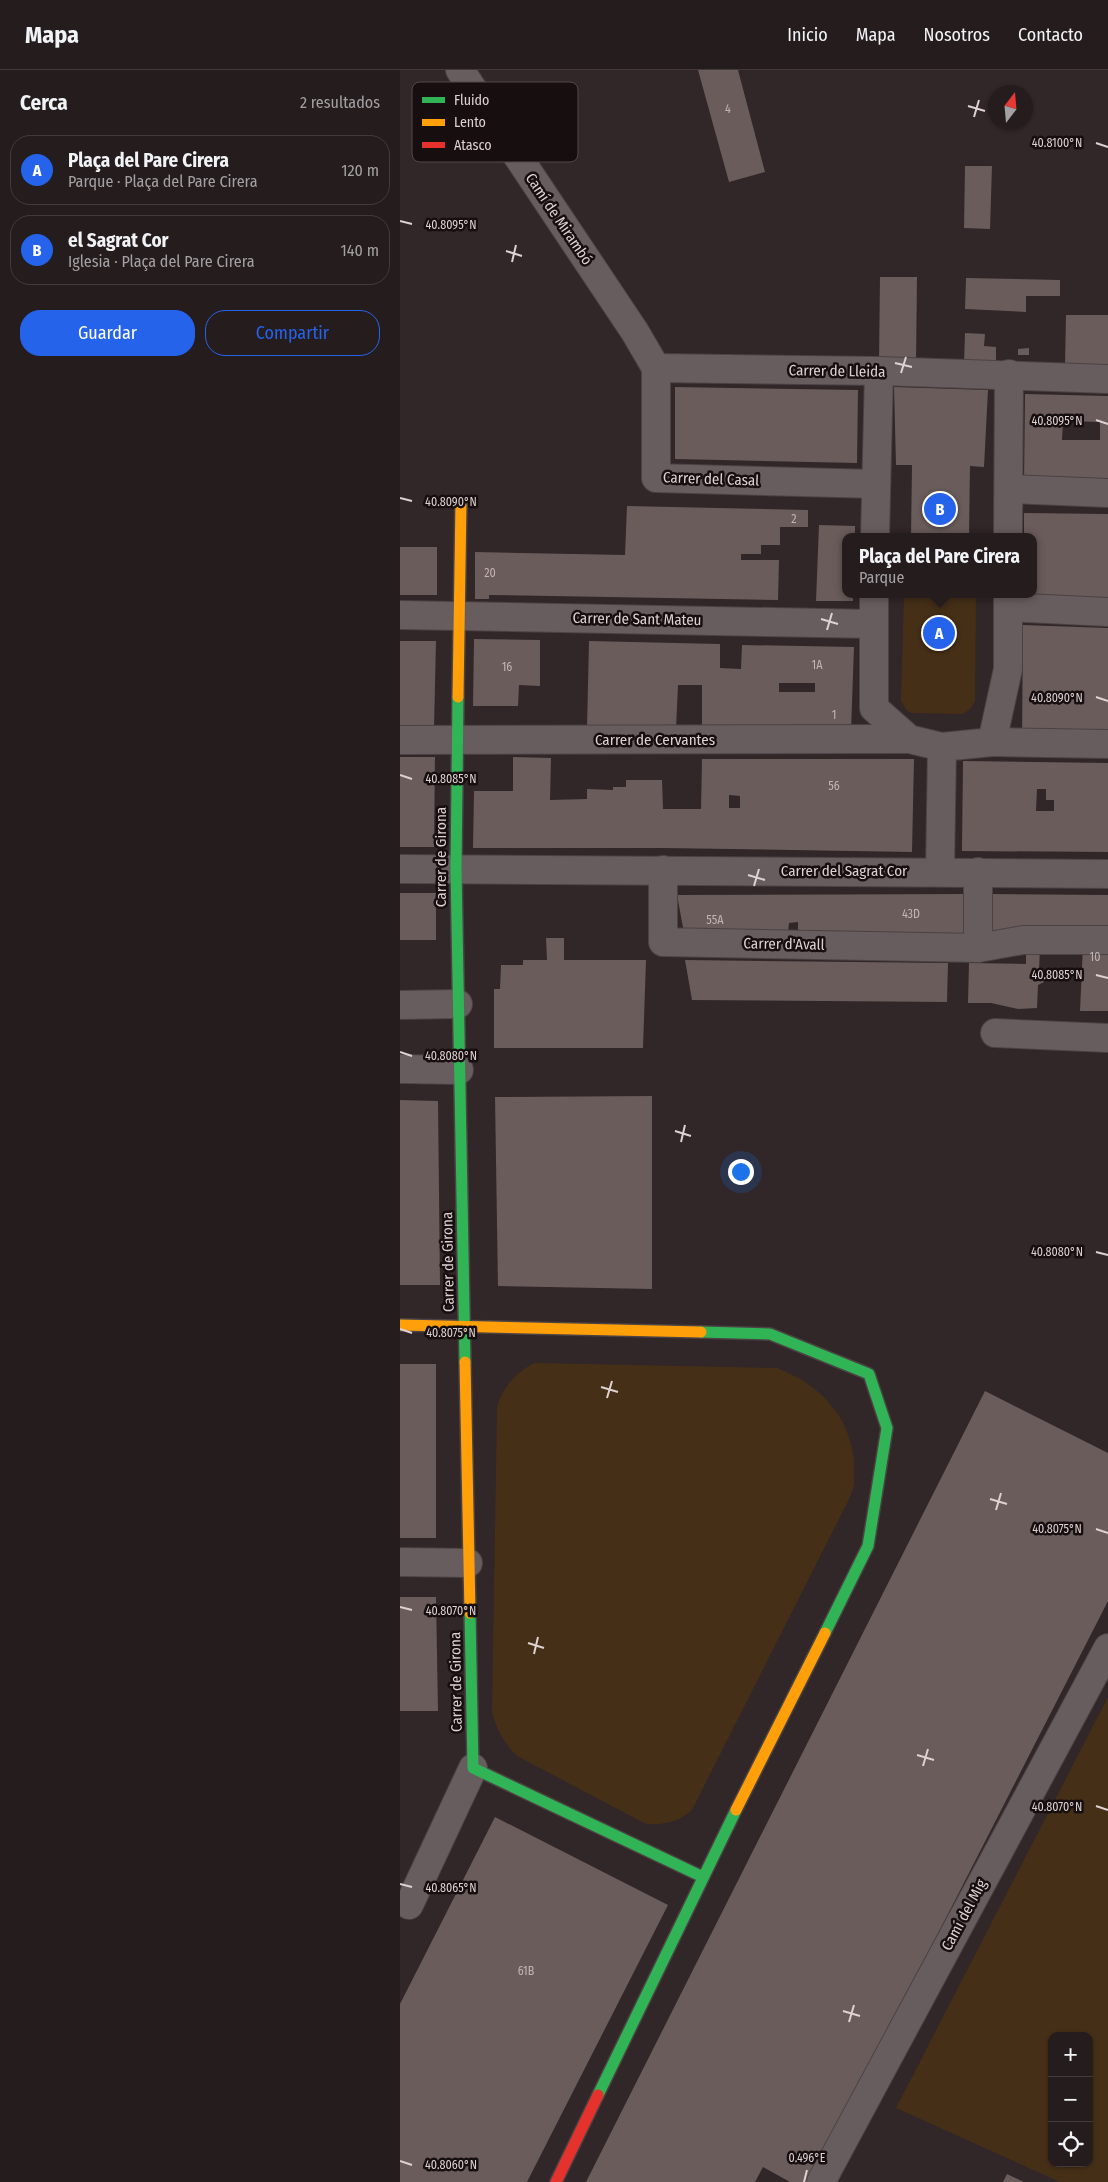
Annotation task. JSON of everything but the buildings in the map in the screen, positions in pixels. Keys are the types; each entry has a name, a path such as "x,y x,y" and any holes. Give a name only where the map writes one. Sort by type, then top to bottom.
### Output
{"street":[{"name":"Camí de Mirambó","path":"460,70 468,82"},
{"name":"Camí de Mirambó","path":"521,162 656,368"},
{"name":"Carrer de Lleida","path":"656,368 1010,374 1108,379"},
{"name":"Carrer del Casal","path":"656,368 656,478 875,484"},
{"path":"874,533 879,371"},
{"path":"1008,533 1010,374"},
{"path":"1009,490 1108,493"},
{"name":"Carrer de Girona","path":"461,502 456,740 456,869 473,1768"},
{"path":"874,598 874,708 909,739 942,747 992,742 1108,744"},
{"path":"992,742 1008,669 1008,600 1108,612"},
{"name":"Carrer de Sant Mateu","path":"400,615 874,624"},
{"name":"Carrer de Cervantes","path":"400,740 909,739"},
{"path":"940,872 942,747"},
{"name":"Carrer del Sagrat Cor","path":"400,869 1108,874"},
{"name":"Carrer d'Avall","path":"662,870 663,942 978,948 1023,940 1108,940"},
{"path":"978,872 978,948"},
{"path":"400,1005 458,1004"},
{"path":"995,1033 1108,1038"},
{"path":"400,1069 459,1070"},
{"path":"400,1325 770,1334 869,1374 887,1428 868,1546 703,1877 556,2182"},
{"path":"400,1562 468,1563"},
{"name":"Camí del Mig","path":"821,2182 1108,1648"},
{"path":"409,1905 473,1768 703,1877"}],"shaded area":[{"path":"904,598 976,598 975,701 971,708 963,714 912,713 907,711 901,701"},
{"path":"534,1363 777,1368 806,1383 830,1403 846,1430 851,1445 854,1479 853,1489 848,1500 692,1810 671,1822 646,1824 517,1756 501,1735 494,1718 492,1711 497,1407 506,1387 521,1371"},
{"path":"1108,1697 1108,2182 1060,2182 896,2108"}],"traffic: fast":[{"path":"458,697 456,869 465,1362"},
{"path":"701,1332 770,1334 869,1374 887,1428 868,1546 825,1633"},
{"path":"470,1613 473,1768 703,1877"},
{"path":"598,2095 736,1810"}],"traffic: slow":[{"path":"458,697 461,502"},
{"path":"400,1325 701,1332"},
{"path":"465,1362 470,1613"},
{"path":"736,1810 825,1633"}],"traffic: jam":[{"path":"556,2182 598,2095"}],"place":[{"name":"el Sagrat Cor","path":"940,509"},
{"name":"Plaça del Pare Cirera","path":"939,633"}]}
